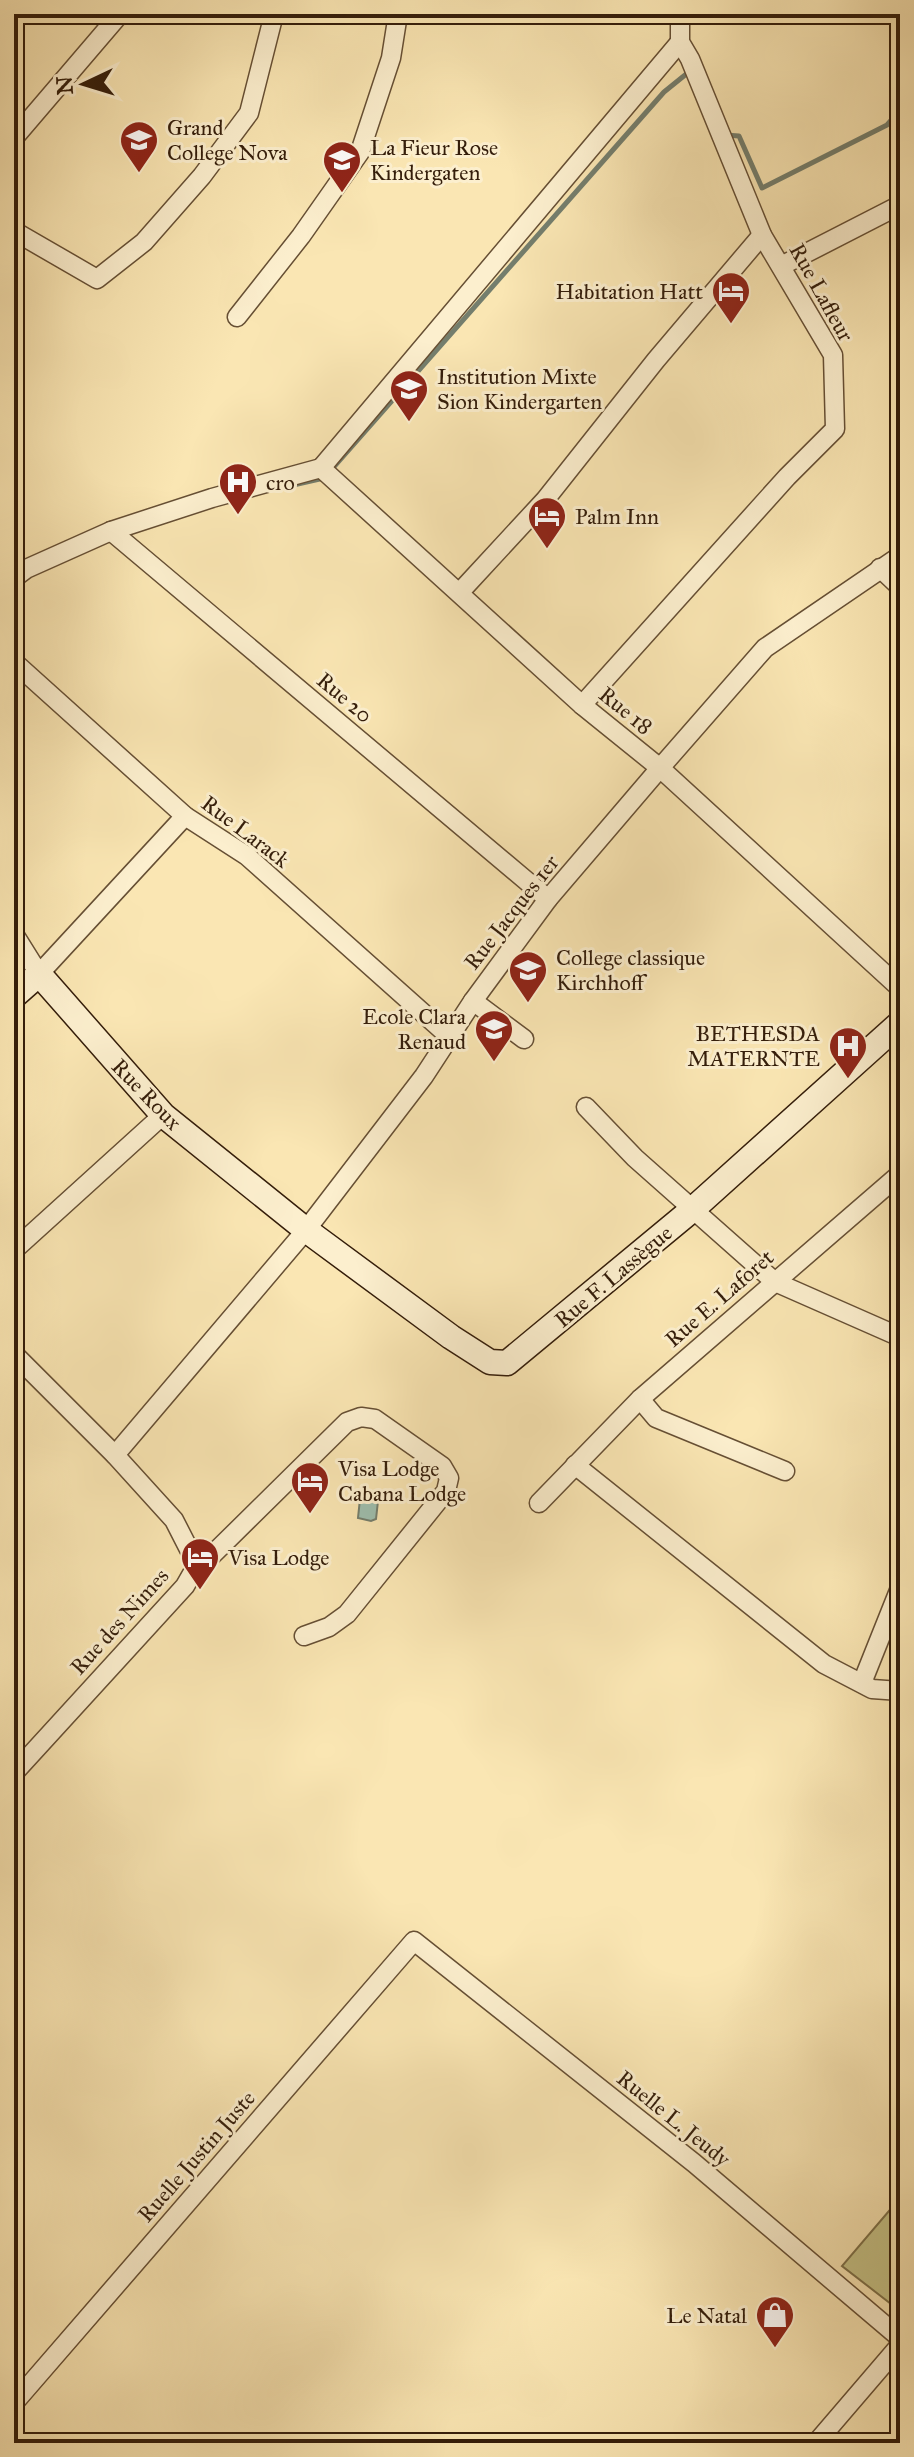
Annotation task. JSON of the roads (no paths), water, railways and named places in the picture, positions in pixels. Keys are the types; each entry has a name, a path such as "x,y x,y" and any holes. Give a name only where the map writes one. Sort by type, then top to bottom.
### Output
{"street":[{"path":"14,138 120,14"},
{"path":"14,231 97,279 144,242 202,176 249,113 274,14"},
{"path":"237,317 301,236 360,152 391,58 398,14"},
{"name":"Rue Lafleur","path":"582,705 787,477 835,429 833,355 762,235 690,59 680,42 680,14"},
{"path":"14,578 26,569 111,531 212,498 321,468 680,42"},
{"path":"781,266 900,205"},
{"path":"460,592 545,500 656,360 762,235"},
{"name":"Rue 18","path":"321,468 582,705 660,768 900,988"},
{"name":"Rue 20","path":"111,531 548,899"},
{"name":"Rue Jacques 1er","path":"115,1455 306,1230 451,1038 473,1001 548,899 660,768 765,648 900,556"},
{"path":"880,568 900,587"},
{"name":"Rue Larack","path":"14,662 185,816 247,856 451,1038"},
{"path":"14,996 39,974 185,816"},
{"name":"Rue Roux","path":"14,934 39,974 163,1115 306,1230"},
{"path":"473,1001 524,1039"},
{"name":"Rue F. Lassègue","path":"306,1230 451,1337 490,1362 499,1365 507,1363 693,1209 900,1023"},
{"path":"586,1107 635,1158 775,1282 900,1337"},
{"path":"14,1250 163,1115"},
{"name":"Rue E. Laforet","path":"539,1503 640,1399 900,1174"},
{"name":"Rue des Nimes","path":"14,1354 115,1455 174,1520 197,1565 185,1586 14,1773"},
{"path":"640,1399 656,1418 785,1471"},
{"path":"197,1565 207,1560 347,1422 361,1417 375,1419 442,1466 449,1478 446,1491 347,1614 329,1627 304,1636"},
{"path":"575,1465 824,1664 872,1689 900,1691"},
{"path":"862,1683 900,1588"},
{"name":"Ruelle L. Jeudy","path":"414,1941 694,2163 900,2338"},
{"name":"Ruelle Justin Juste","path":"14,2403 414,1941"},
{"path":"816,2443 900,2345"}],"waterway":[{"path":"331,470 664,92 690,71"},
{"path":"725,135 739,136 762,188 887,125 894,117 900,100"},
{"path":"280,488 324,478"}],"place":[{"name":"Grand College Nova","path":"139,174"},
{"name":"La Fieur Rose Kindergaten","path":"342,194"},
{"name":"Habitation Hatt","path":"731,325"},
{"name":"Institution Mixte Sion Kindergarten","path":"409,423"},
{"name":"cro","path":"238,516"},
{"name":"Palm Inn","path":"547,550"},
{"name":"College classique Kirchhoff","path":"528,1004"},
{"name":"Ecole Clara Renaud","path":"494,1063"},
{"name":"BETHESDA MATERNTE","path":"848,1080"},
{"name":"Visa Lodge Cabana Lodge","path":"310,1515"},
{"name":"Visa Lodge","path":"200,1591"},
{"name":"Le Natal","path":"775,2349"}]}
